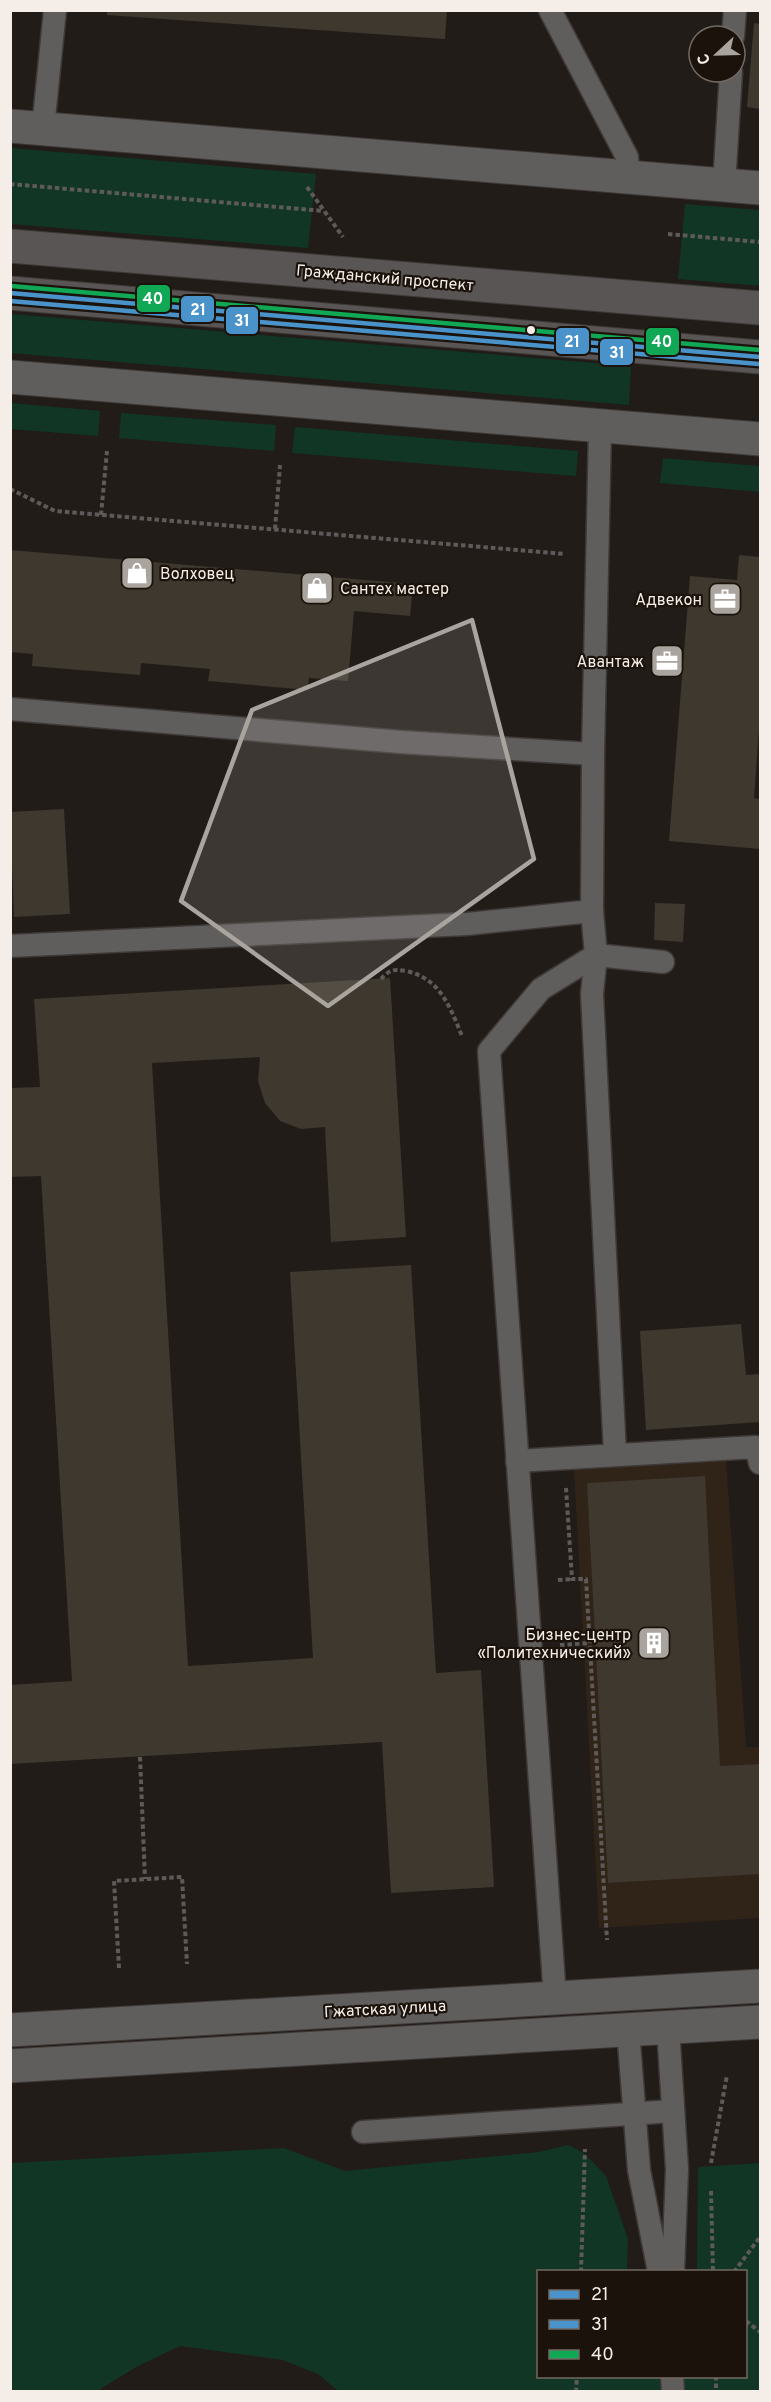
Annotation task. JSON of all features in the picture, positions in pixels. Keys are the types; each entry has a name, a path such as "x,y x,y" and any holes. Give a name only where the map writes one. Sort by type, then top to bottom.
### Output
{"main road":[{"name":"Гражданский проспект","path":"10,246 760,308"},
{"path":"10,293 760,357"}],"street":[{"path":"10,126 760,188"},
{"path":"10,377 760,439"},
{"name":"Гжатская улица","path":"10,2030 760,1986"},
{"path":"10,2066 760,2022"}],"lane":[{"path":"43,128 55,10"},
{"path":"550,10 627,157 628,178"},
{"path":"724,185 730,84"},
{"path":"600,427 591,911 596,955 592,993 615,1454"},
{"path":"10,709 401,742 593,754"},
{"path":"10,946 467,924 591,911"},
{"path":"555,1998 489,1052 541,989 596,955 663,962"},
{"path":"517,1461 756,1447 760,1463"},
{"path":"668,2028 677,2169 673,2270"},
{"path":"627,2030 632,2114 639,2170 659,2270"},
{"path":"363,2132 673,2111"}],"path":[{"path":"303,182 348,245"},
{"path":"10,184 324,211"},
{"path":"668,234 760,242"},
{"path":"101,515 106,450"},
{"path":"275,529 280,465"},
{"path":"10,489 55,511 596,556"},
{"path":"381,979 389,970 395,969 423,975 447,1001 466,1045"},
{"path":"566,1479 572,1579 586,1579 607,1940"},
{"path":"140,1756 145,1879"},
{"path":"119,1968 114,1881 145,1879 182,1877 187,1964"},
{"path":"710,2166 727,2074"},
{"path":"581,2270 585,2173"},
{"path":"711,2190 713,2270"},
{"path":"735,2270 760,2237"},
{"path":"747,2322 760,2332"}],"highlighted area":[{"path":"472,620 534,859 328,1006 181,901 252,710"}],"shaded area":[{"name":"Бизнес-центр «Политехнический»","path":"726,1460 746,1747 760,1747 760,1918 599,1928 574,1470"}],"green space":[{"path":"11,148 316,174 308,248 11,224"},
{"path":"685,204 760,210 760,286 678,279"},
{"path":"11,314 631,366 629,405 11,353"},
{"path":"11,403 100,411 98,436 11,429"},
{"path":"121,413 276,425 274,451 119,438"},
{"path":"295,427 578,451 576,476 292,453"},
{"path":"663,458 760,466 760,492 660,483"},
{"path":"568,2145 584,2153 606,2176 628,2239 627,2270 537,2270 537,2378 747,2378 747,2270 697,2270 698,2167 760,2163 760,2391 338,2391 318,2374 283,2360 180,2346 138,2366 97,2391 11,2392 11,2163 284,2148 345,2171 539,2152"}],"building":[{"path":"107,10 447,10 445,39 107,15"},
{"path":"754,23 760,24 760,109 747,107"},
{"path":"10,550 413,584 410,616 354,611 348,681 309,678 308,690 208,681 210,669 141,663 140,675 32,666 33,654 10,652"},
{"path":"739,555 760,557 760,715 754,798 760,799 760,849 669,841 690,576 737,580"},
{"path":"64,809 70,914 14,917 10,812"},
{"path":"655,903 685,904 683,942 654,940"},
{"path":"390,978 406,1237 331,1242 325,1127 301,1129 280,1121 265,1103 258,1081 260,1057 152,1063 188,1666 313,1658 290,1272 411,1265 436,1673 481,1670 494,1887 391,1893 382,1742 10,1764 10,1685 72,1681 41,1176 10,1177 10,1088 40,1087 34,999"},
{"path":"741,1324 746,1375 760,1374 760,1422 646,1430 640,1331"},
{"name":"Бизнес-центр «Политехнический»","path":"705,1476 720,1766 760,1764 760,1874 608,1883 587,1483"}],"transit line":[{"name":"40","path":"11,286 760,350"},
{"name":"21","path":"10,293 760,357"},
{"name":"31","path":"10,301 759,364"}],"place":[{"name":"Волховец","path":"137,573"},
{"name":"Сантех мастер","path":"317,588"},
{"name":"Адвекон","path":"725,599"},
{"name":"Авантаж","path":"667,661"},
{"name":"Бизнес-центр «Политехнический»","path":"654,1643"}]}
